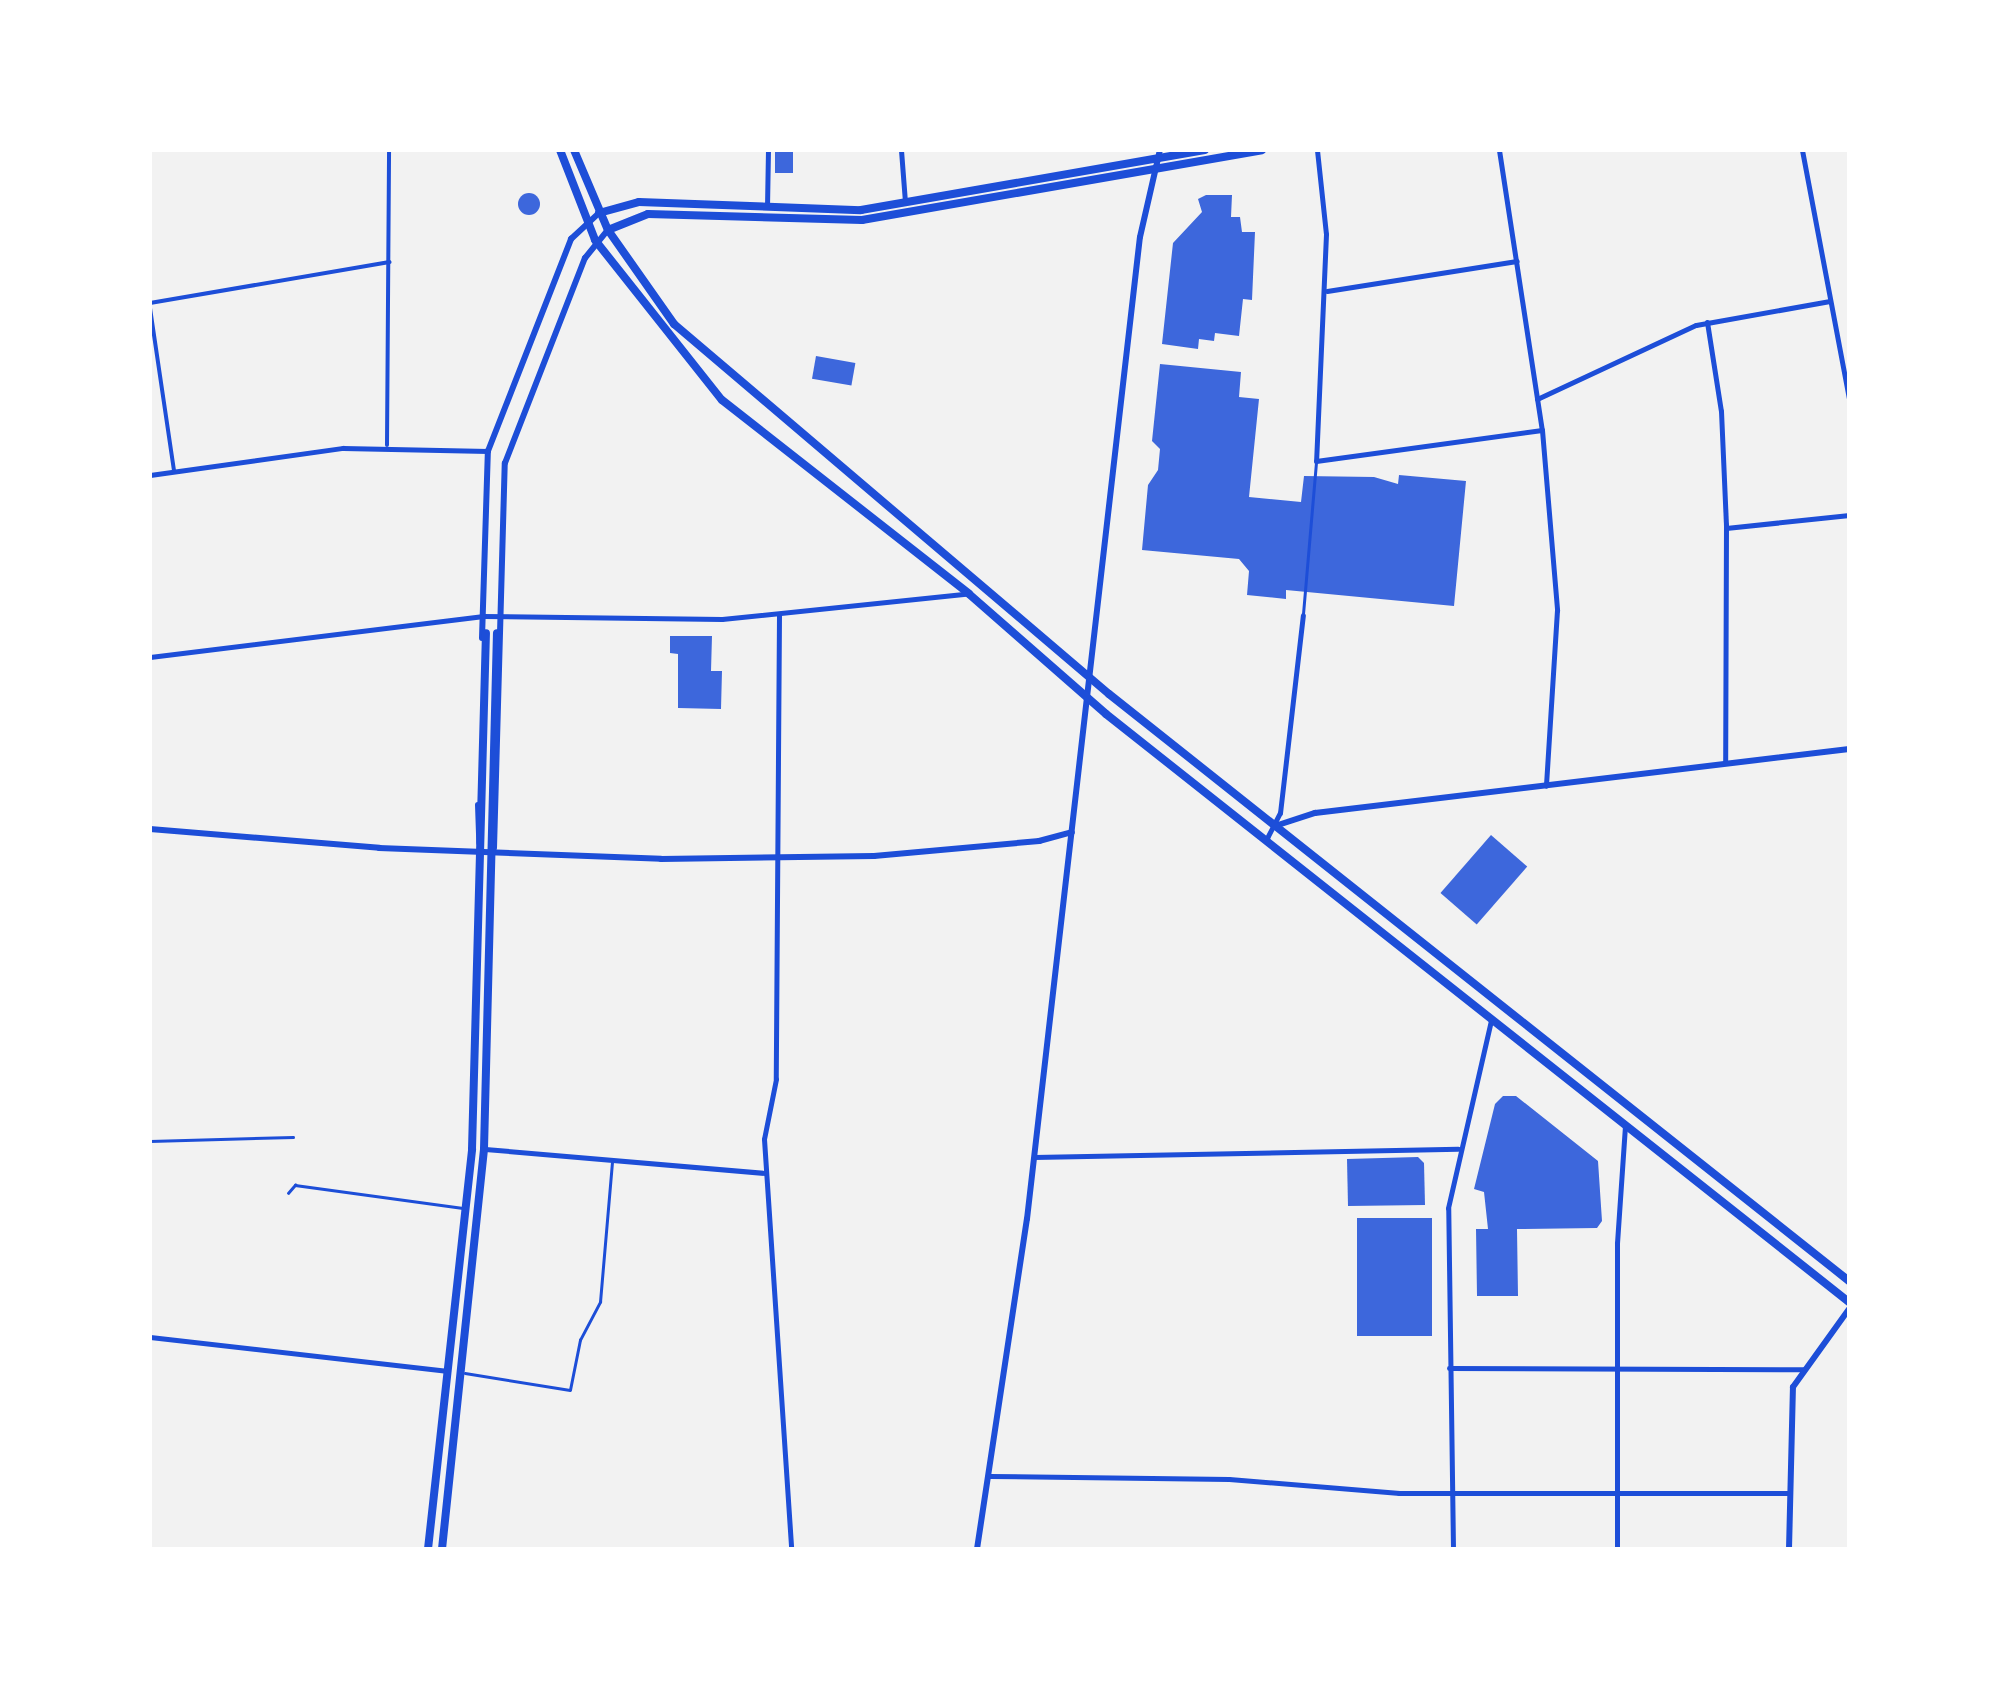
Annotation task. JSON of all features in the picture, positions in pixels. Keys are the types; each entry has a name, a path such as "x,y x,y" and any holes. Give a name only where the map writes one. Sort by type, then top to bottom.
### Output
{"main road":[{"path":"560,150 595,240 722,400 1849,1306"},
{"path":"574,150 598,213 674,324 1091,676 1849,1281"},
{"path":"598,213 639,202 831,211 906,204 1205,150"},
{"path":"608,230 648,214 862,220 1158,159 1262,150"},
{"path":"442,1549 484,1149 486,633"},
{"path":"428,1549 466,1208 497,633"}],"street":[{"path":"387,446 389,150"},
{"path":"767,208 768,150"},
{"path":"901,150 906,204"},
{"path":"1317,150 1326,291 1316,461 1542,430"},
{"path":"1499,150 1542,430 1557,610 1546,786"},
{"path":"1802,150 1849,399"},
{"path":"977,1549 1034,1157 1140,237 1158,159"},
{"path":"487,854 483,616 488,451 571,239 586,220 598,213"},
{"path":"487,854 508,450 595,240 608,230"},
{"path":"1326,291 1516,261"},
{"path":"174,472 150,305 390,262"},
{"path":"1537,399 1707,322 1830,301"},
{"path":"1707,322 1720,411 1726,528 1725,764"},
{"path":"150,475 387,446 488,451"},
{"path":"1726,528 1849,515"},
{"path":"150,657 483,616 780,615 968,594"},
{"path":"780,615 776,1079 764,1139 791,1549"},
{"path":"1278,825 1303,615"},
{"path":"1267,838 1278,825 1315,813 1849,749"},
{"path":"150,829 487,854 780,860 1009,844 1072,832"},
{"path":"1453,1549 1447,1225 1458,1149 1492,1018"},
{"path":"1617,1549 1617,1369 1625,1124"},
{"path":"484,1149 766,1173"},
{"path":"1034,1157 1458,1149"},
{"path":"1789,1549 1791,1402 1803,1369 1849,1306"},
{"path":"150,1337 448,1371"},
{"path":"1449,1368 1803,1369"},
{"path":"990,1476 1230,1479 1452,1494 1788,1493"}],"lane":[{"path":"1303,615 1316,461"},
{"path":"150,1141 293,1137"},
{"path":"461,1373 570,1390 580,1340 600,1302 612,1160"},
{"path":"288,1193 295,1185 466,1208"}],"building":[{"path":"775,150 793,150 793,173 775,173"},
{"path":"529,193 537,196 537,212 529,215 521,212 518,204 521,196"},
{"path":"1206,195 1232,195 1231,217 1240,217 1242,232 1255,232 1252,300 1243,299 1239,336 1215,333 1214,341 1199,339 1198,349 1162,344 1173,243 1202,212 1198,199"},
{"path":"816,356 855,363 851,386 812,379"},
{"path":"1160,364 1241,372 1239,397 1259,399 1249,497 1301,502 1304,476 1374,477 1398,484 1399,475 1466,481 1454,606 1286,590 1286,599 1247,595 1249,571 1239,559 1142,550 1148,485 1158,470 1160,449 1152,441"},
{"path":"670,636 712,636 711,671 722,671 721,709 678,708 678,654 670,653"},
{"path":"1491,835 1527,866 1477,925 1440,893"},
{"path":"1503,1096 1516,1096 1598,1161 1602,1221 1597,1228 1517,1229 1518,1296 1477,1296 1476,1229 1488,1229 1484,1192 1474,1189 1495,1104"},
{"path":"1418,1157 1424,1163 1425,1205 1348,1206 1347,1159"},
{"path":"1357,1218 1432,1218 1432,1336 1357,1336"}]}
